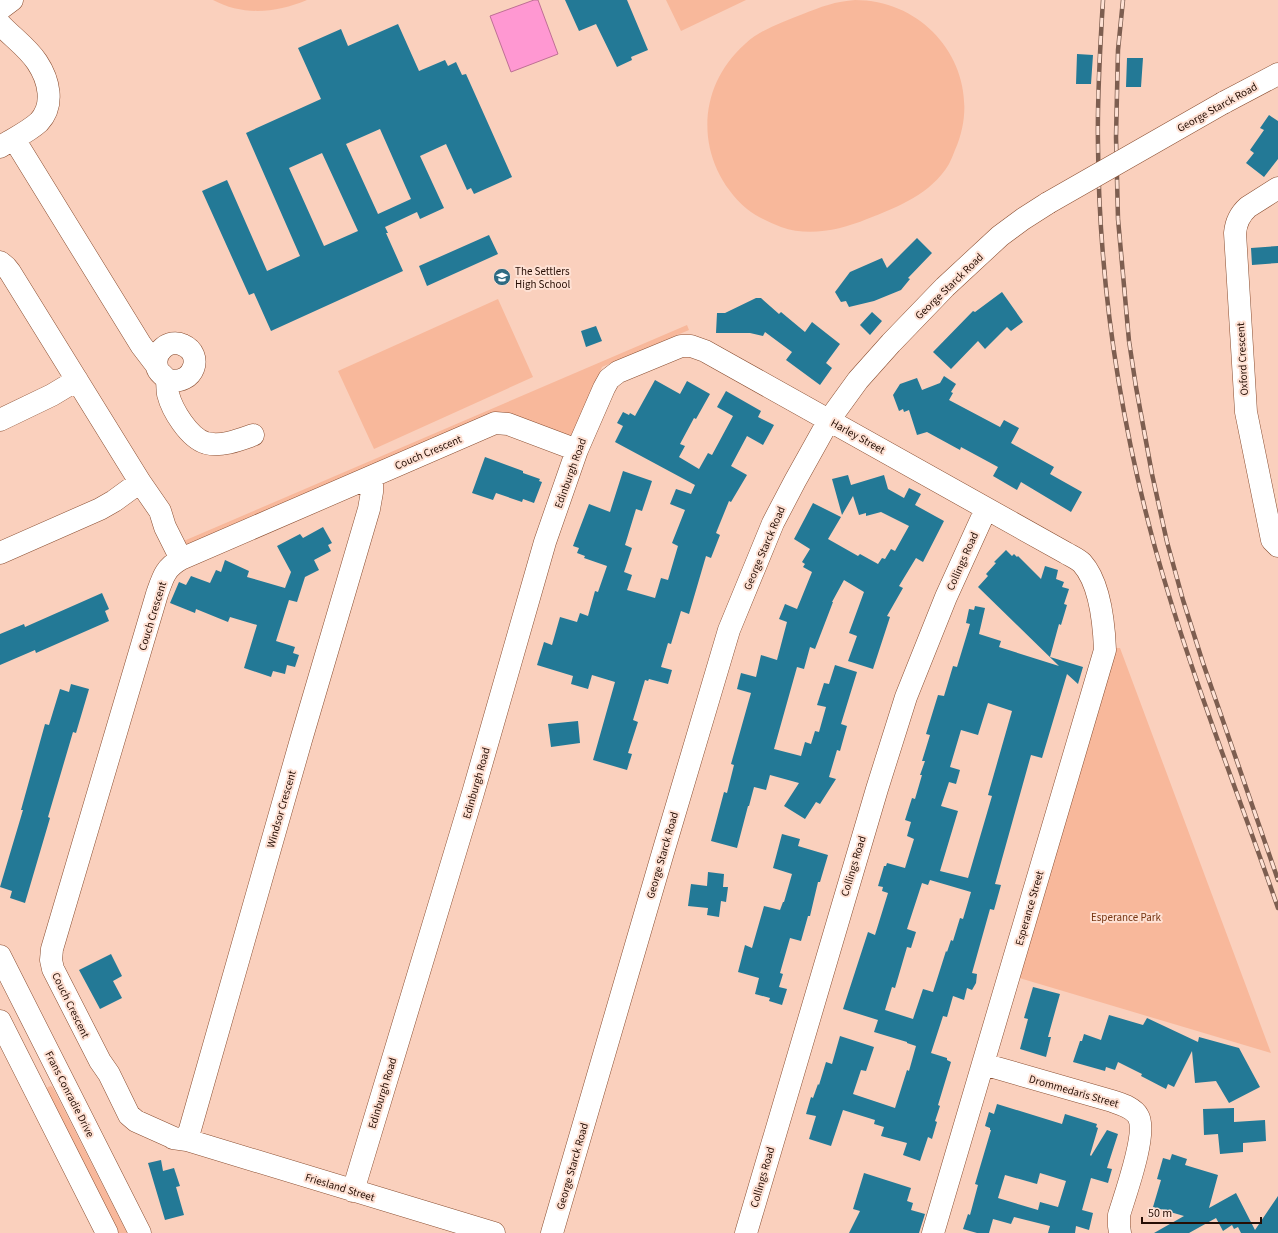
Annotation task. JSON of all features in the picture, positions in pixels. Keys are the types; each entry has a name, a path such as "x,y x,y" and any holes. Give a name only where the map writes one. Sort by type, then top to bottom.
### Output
{"street":[{"path":"0,9 12,0"},
{"path":"0,24 37,62 47,82 49,94 48,107 44,115 34,126 7,143 138,338 161,365 168,394 182,422 196,437 206,443 229,443 254,435"},
{"name":"George Starck Road","path":"552,1233 729,630 773,523 794,481 829,420 858,380 891,343 945,287 1000,236 1048,203 1223,103 1278,74"},
{"name":"Oxford Crescent","path":"1278,188 1248,206 1243,211 1238,218 1235,233 1246,412 1272,540 1278,546"},
{"path":"0,262 10,272 140,482 160,511 181,559"},
{"name":"Harley Street","path":"609,379 618,372 681,346 692,346 705,351 1081,562 1093,582"},
{"name":"Edinburgh Road","path":"353,1191 473,793 545,542 577,450 609,379"},
{"path":"0,420 52,395 77,380"},
{"name":"Couch Crescent","path":"180,1139 132,1119 109,1074 100,1061 53,969 51,960 52,949 162,579 166,570 172,564 181,559 495,424 508,424 577,450"},
{"name":"Windsor Crescent","path":"180,1139 369,509 372,492 372,477"},
{"path":"0,553 100,509 114,501 140,482"},
{"name":"Collings Road","path":"746,1233 874,796 906,697 946,597 986,509"},
{"name":"Esperance Street","path":"933,1233 1105,650 1104,630 1093,582"},
{"name":"Frans Conradie Drive","path":"0,956 140,1233"},
{"path":"0,1021 107,1233"},
{"name":"Drommedaris Street","path":"983,1064 1112,1101 1130,1108 1137,1114 1141,1124 1140,1144 1119,1215 1118,1226 1120,1233"},
{"name":"Friesland Street","path":"180,1139 494,1233"}],"green space":[{"path":"213,0 307,0 283,8 260,11 236,9"},
{"path":"666,0 746,0 681,31"},
{"path":"855,0 883,3 908,13 929,28 946,48 958,71 964,96 963,123 955,150 949,164 933,184 913,198 890,210 857,223 824,231 802,232 781,227 759,217 747,209 730,191 718,171 710,149 707,126 710,104 716,82 728,62 745,44 758,34 780,23 819,8 835,3"},
{"path":"498,299 533,377 374,449 338,371"},
{"path":"687,325 689,330 602,367 578,429 568,436 563,436 494,412 183,546 179,543"},
{"name":"Esperance Park","path":"1113,648 1120,648 1271,1053 1016,977"},
{"path":"51,1086 127,1233 117,1233 46,1091 48,1087"}],"shaded area":[{"path":"534,0 538,0 558,54 511,72 490,16"}],"building":[{"path":"565,0 627,0 648,50 631,57 632,60 617,67 596,24 579,31"},
{"path":"398,24 419,71 445,60 448,66 456,62 462,75 466,74 512,177 474,194 471,188 467,190 446,144 420,156 444,208 420,219 417,212 385,227 388,233 386,233 403,271 271,331 254,293 249,295 202,191 227,180 267,271 300,256 246,133 321,99 298,48 341,29 348,46","holes":["380,129 411,199 378,214 346,144","322,153 358,231 324,246 289,168"]},
{"path":"1077,54 1093,55 1091,84 1076,84"},
{"path":"1127,58 1143,58 1141,87 1126,87"},
{"path":"1269,115 1278,121 1278,159 1264,177 1246,163 1254,153 1250,150 1264,130 1260,128"},
{"path":"489,235 498,254 427,286 419,266"},
{"path":"917,238 932,253 908,278 910,279 901,290 874,301 849,307 846,301 841,302 835,292 850,272 882,258 887,268"},
{"path":"1278,246 1278,263 1252,265 1251,248"},
{"path":"1002,292 1023,322 1011,331 1007,327 985,349 978,341 951,369 933,352 973,311 975,312"},
{"path":"756,298 761,298 779,314 781,312 805,332 812,322 840,344 826,363 832,368 820,385 786,360 792,352 765,332 763,336 750,333 716,333 717,313 725,313"},
{"path":"872,312 882,321 870,335 860,325"},
{"path":"596,326 602,341 586,347 581,331"},
{"path":"944,376 956,384 951,392 953,393 949,400 1000,427 1004,420 1019,428 1011,443 1054,467 1050,474 1082,492 1071,512 1021,482 1017,490 993,476 998,467 961,447 960,450 927,432 917,435 909,410 904,412 903,409 899,411 893,395 900,384 917,378 922,390 940,383"},
{"path":"655,380 680,394 687,381 710,394 696,419 694,418 680,444 685,446 679,457 699,469 708,453 712,455 733,416 717,407 726,391 761,411 758,417 774,425 763,445 747,436 731,466 747,475 731,502 729,501 716,533 720,535 711,558 706,556 689,614 681,611 671,644 668,643 661,667 672,670 668,684 649,679 648,681 645,680 633,720 638,722 628,753 632,754 627,770 593,760 615,682 592,675 588,689 571,684 573,676 537,665 544,642 552,645 560,617 577,622 580,613 588,616 595,591 598,592 607,566 584,558 585,556 577,553 579,548 573,546 589,504 610,512 623,471 652,481 642,511 636,509 625,545 632,548 624,572 632,575 627,590 655,598 661,578 668,580 678,546 672,543 685,510 670,504 676,489 691,494 695,485 615,442 623,426 617,423 623,412 629,415 630,413 635,416"},
{"path":"485,457 540,479 539,481 542,482 534,503 523,499 522,502 496,493 493,500 472,493"},
{"path":"848,475 851,485 884,475 888,489 904,498 909,488 921,494 915,505 944,521 923,562 916,558 899,586 903,588 887,616 890,617 873,669 848,661 857,636 849,633 864,592 844,580 832,602 815,649 810,647 804,669 797,667 774,749 801,756 805,742 811,744 815,731 819,732 826,707 817,705 824,683 829,684 835,665 857,672 841,724 847,726 840,751 837,750 829,777 836,779 820,804 816,802 805,819 784,806 799,783 770,775 766,790 754,787 737,848 711,841 724,792 727,793 734,765 731,764 751,693 737,689 741,673 756,677 761,655 777,660 787,622 779,619 785,604 797,609 812,572 803,567 805,564 802,562 810,549 794,539 813,503 841,517 828,539 858,556 860,554 878,564 882,558 885,559 891,549 895,551 909,526 881,512 866,516 866,513 859,515 853,496 842,515 832,479"},
{"path":"323,527 332,543 328,545 331,551 314,560 319,570 305,577 297,602 289,600 276,641 295,647 293,653 299,655 295,667 287,665 285,674 273,671 271,677 244,668 257,625 230,617 228,622 196,609 195,613 170,603 179,582 186,585 191,576 210,583 216,570 221,572 225,560 249,571 247,577 285,588 291,572 277,546 300,534 303,538"},
{"path":"1006,550 1012,556 1014,554 1017,557 1018,556 1041,579 1045,566 1058,570 1056,579 1064,582 1062,587 1069,589 1064,604 1067,605 1061,625 1059,624 1050,657 1083,667 1078,684 1067,674 1042,758 1031,755 995,884 1001,885 994,910 990,909 972,973 977,974 976,983 972,990 967,988 964,1000 953,996 947,1017 943,1016 931,1053 947,1058 947,1060 951,1062 938,1105 940,1106 935,1121 937,1122 932,1139 928,1137 920,1161 903,1155 907,1143 881,1136 884,1127 874,1124 875,1120 843,1110 831,1146 809,1139 816,1116 806,1114 811,1097 813,1098 818,1084 819,1085 826,1062 832,1064 840,1036 874,1047 866,1071 861,1070 853,1094 895,1108 907,1070 909,1071 916,1046 874,1032 878,1020 843,1009 868,932 875,935 888,893 882,891 883,887 878,886 884,866 886,866 887,863 905,868 914,839 907,836 911,822 905,820 912,798 915,799 922,775 920,775 925,761 922,761 930,735 926,734 938,695 944,696 953,666 957,667 970,624 966,623 969,609 974,610 975,606 985,608 979,634 1001,641 999,647 1059,666 978,587 988,576 986,574 996,563 994,562","holes":["988,703 1012,711 988,795 992,796 968,878 940,871 958,811 941,806 949,782 956,784 960,770 950,767 961,730 978,735","930,880 971,892 963,919 960,918 953,941 951,940 947,952 946,951 933,992 923,989 913,1019 885,1010 892,987 895,988 907,947 911,948 916,932 907,929 922,883 928,885"]},
{"path":"102,593 109,609 105,611 109,621 36,653 35,650 0,665 0,634 24,624 25,627"},
{"path":"71,684 89,689 76,733 73,732 25,903 10,898 12,891 0,887 23,810 21,810 45,724 49,725 60,689 69,692"},
{"path":"578,721 580,743 551,747 548,724"},
{"path":"782,834 800,839 798,846 828,855 820,882 818,882 810,916 808,916 801,941 790,938 780,973 783,974 779,987 787,989 782,1005 769,1001 770,998 755,994 759,978 738,972 745,945 752,948 764,906 780,910 784,902 792,874 773,868"},
{"path":"708,872 724,874 723,887 728,887 726,902 721,901 719,917 707,915 708,908 688,906 691,884 707,886"},
{"path":"111,954 122,976 113,981 122,998 100,1009 79,970"},
{"path":"1033,987 1060,994 1048,1037 1051,1037 1046,1057 1020,1049 1028,1019 1024,1018"},
{"path":"1109,1015 1143,1025 1147,1018 1198,1042 1199,1037 1239,1048 1260,1087 1229,1103 1216,1081 1195,1083 1192,1051 1174,1087 1168,1084 1166,1089 1141,1076 1142,1074 1118,1062 1115,1070 1106,1067 1105,1071 1073,1062 1084,1034 1101,1040"},
{"path":"997,1104 1062,1124 1065,1114 1097,1124 1096,1127 1098,1128 1090,1155 1091,1156 1107,1130 1118,1134 1107,1168 1112,1169 1108,1183 1091,1178 1082,1210 1093,1213 1089,1230 1076,1226 1075,1233 1048,1233 1050,1226 1014,1217 1011,1224 993,1219 989,1233 977,1233 963,1229 968,1214 970,1215 978,1185 975,1184 991,1130 985,1126 989,1112 994,1114","holes":["1040,1173 1066,1181 1058,1207 1040,1202 1038,1210 998,1198 1005,1175 1037,1184"]},
{"path":"1234,1108 1234,1122 1265,1120 1266,1141 1243,1143 1243,1152 1220,1154 1218,1134 1204,1135 1203,1109"},
{"path":"1172,1154 1187,1159 1185,1165 1218,1175 1209,1208 1236,1193 1255,1230 1278,1196 1278,1233 1241,1233 1238,1227 1234,1229 1232,1225 1223,1231 1216,1218 1189,1233 1154,1233 1184,1216 1153,1207 1161,1180 1157,1179 1163,1158 1170,1160"},
{"path":"161,1160 163,1171 174,1168 180,1186 176,1187 184,1215 165,1220 148,1163"},
{"path":"864,1173 911,1188 907,1201 913,1203 911,1210 925,1214 919,1233 849,1233 860,1211 853,1209"}],"railway":[{"path":"1103,0 1099,72 1099,196 1107,296 1121,396 1142,495 1167,590 1197,682 1278,908"},
{"path":"1123,0 1118,50 1116,137 1118,219 1129,341 1136,387 1152,474 1167,542 1183,600 1203,663 1278,880"}],"place":[{"name":"The Settlers High School","path":"502,277"}]}
